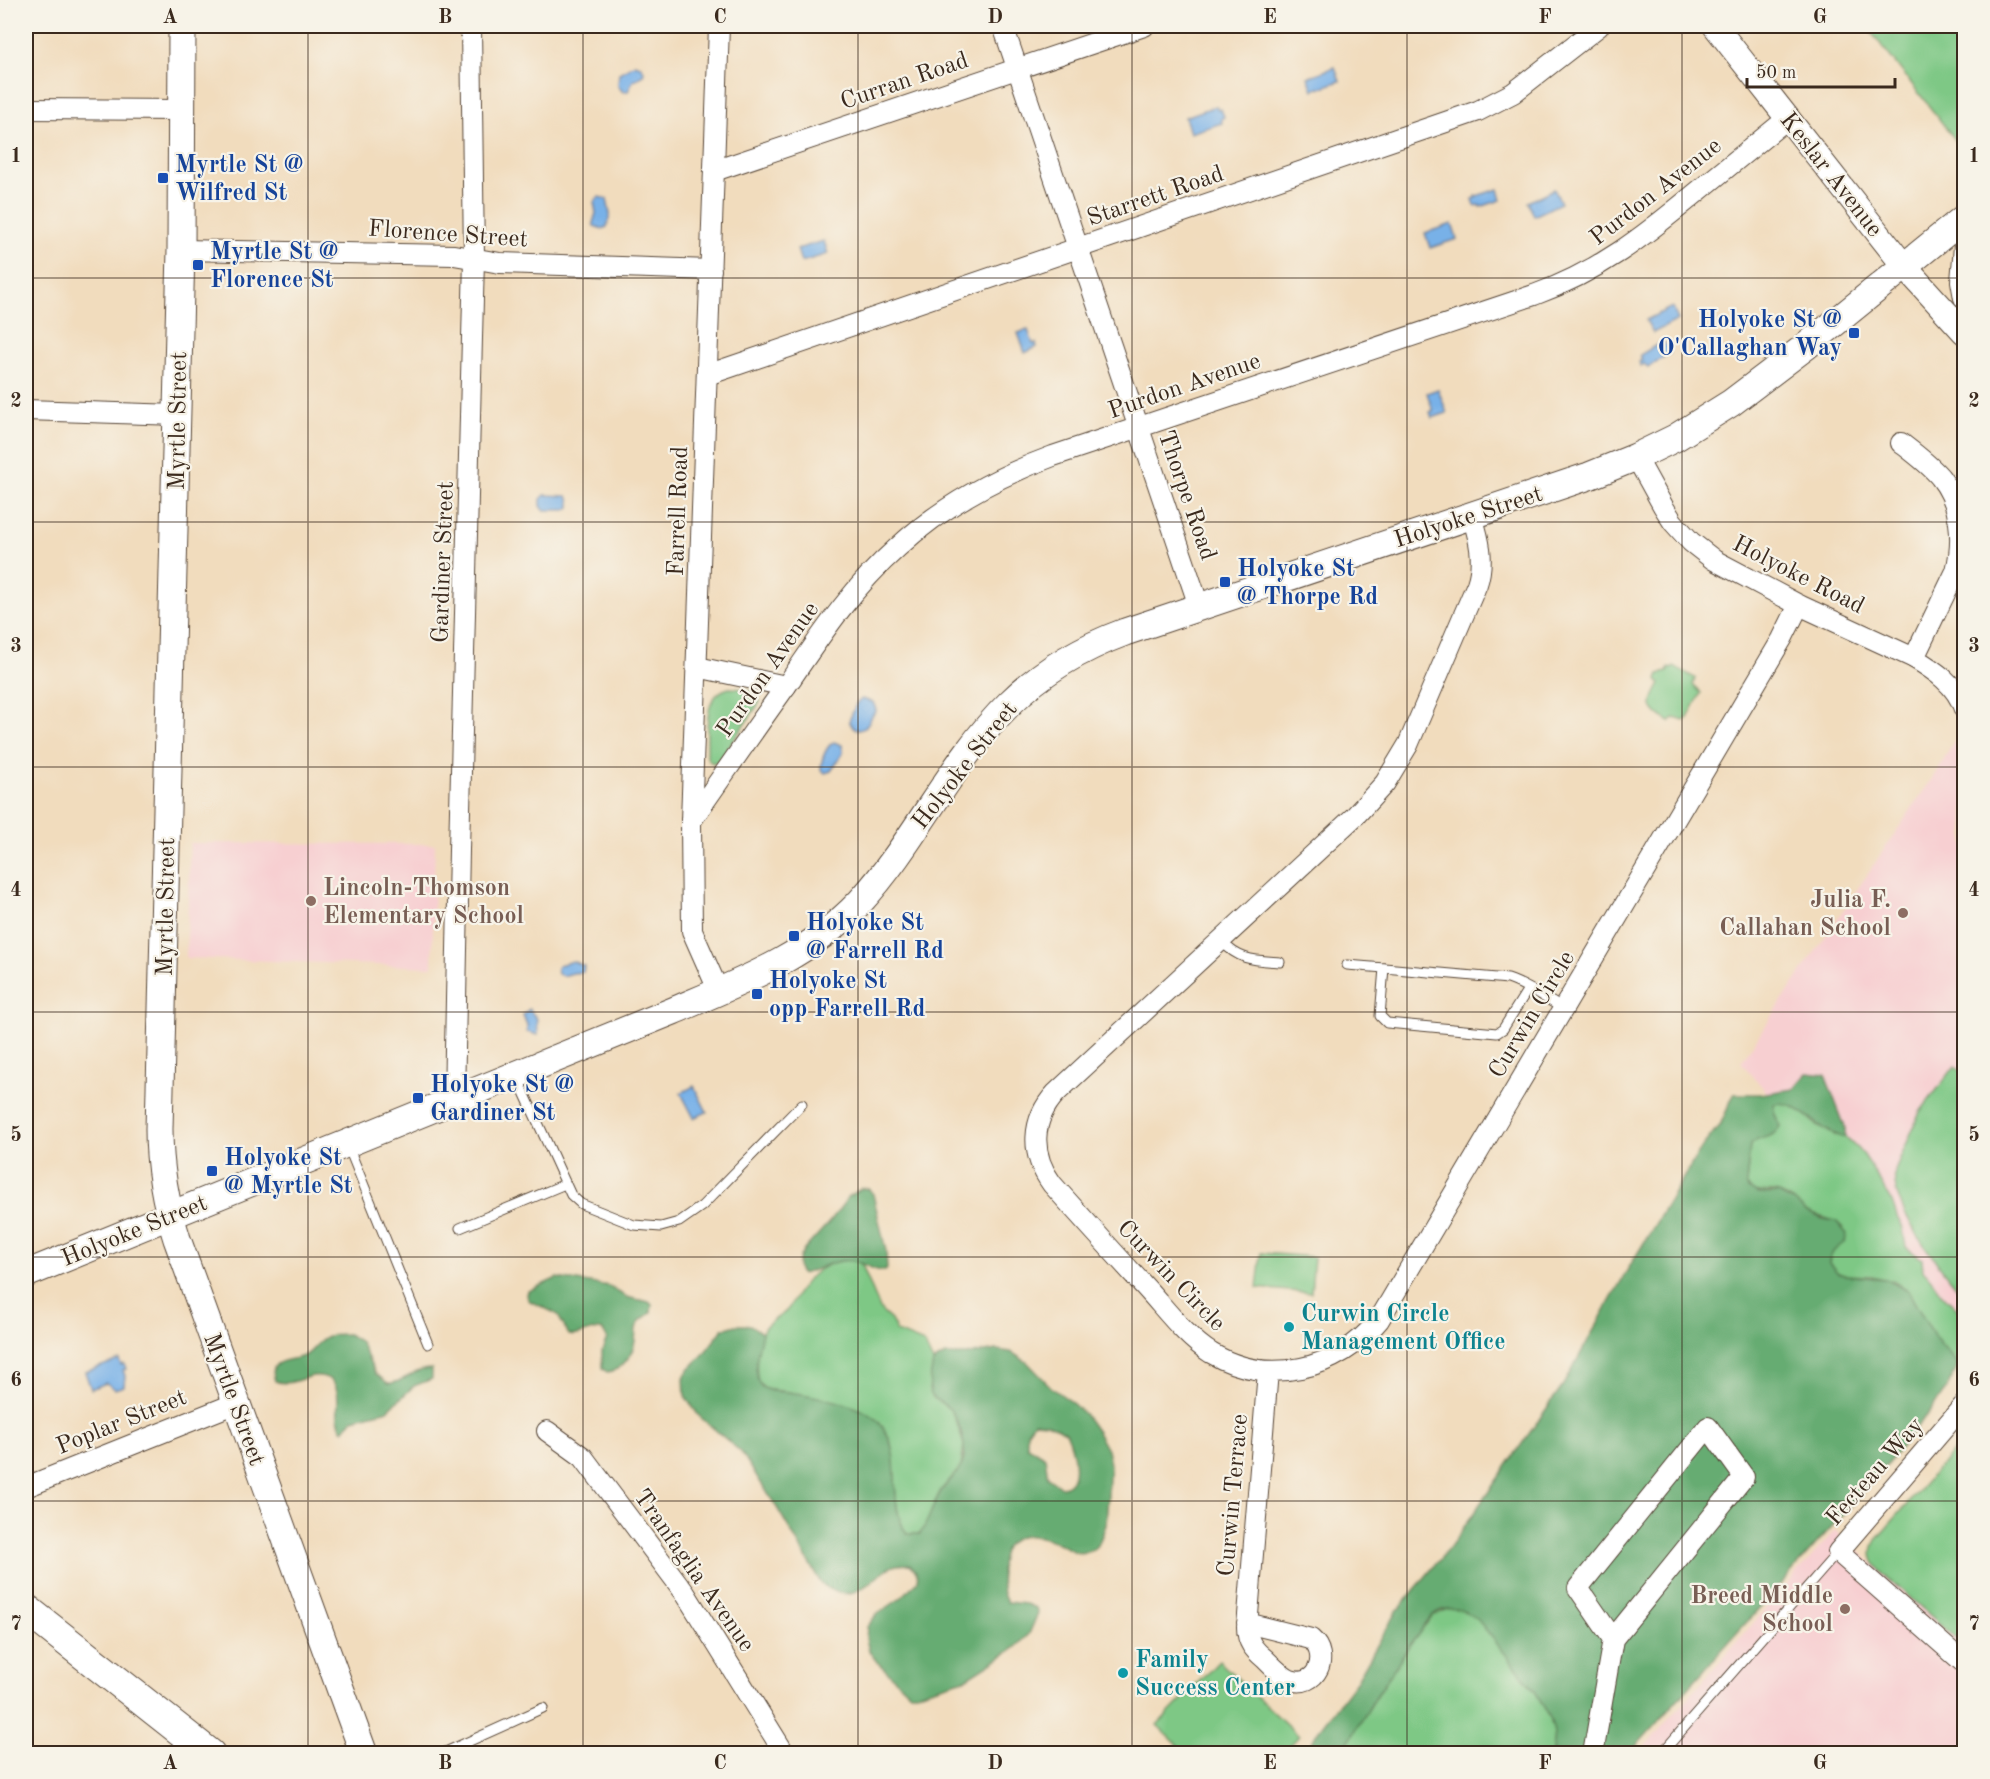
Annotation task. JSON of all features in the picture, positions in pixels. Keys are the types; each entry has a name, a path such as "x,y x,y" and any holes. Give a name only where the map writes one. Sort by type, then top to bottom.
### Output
{"main road":[{"name":"Myrtle Street","path":"182,26 181,250 159,1129 161,1178 170,1215 236,1403 364,1754"},
{"name":"Holyoke Street","path":"26,1274 718,992 792,956 848,913 886,870 986,729 1035,681 1063,661 1093,645 1198,606 1589,476 1636,457 1690,430 1739,397 1813,341 1965,218"},
{"path":"26,1609 210,1754"}],"street":[{"name":"Gardiner Street","path":"454,1100 474,259 471,26"},
{"name":"Farrell Road","path":"718,992 692,931 691,821 719,26"},
{"name":"Thorpe Road","path":"1003,26 1198,606"},
{"name":"Curran Road","path":"714,171 1144,26"},
{"name":"Starrett Road","path":"707,375 1478,111 1513,93 1599,26"},
{"name":"Keslar Avenue","path":"1715,26 1904,266 1965,332"},
{"path":"26,109 183,110"},
{"name":"Purdon Avenue","path":"691,821 834,617 861,584 897,547 938,515 982,488 1021,469 1138,427 1534,294 1581,275 1638,240 1788,118"},
{"path":"1965,246 1961,281 1965,298"},
{"name":"Florence Street","path":"181,250 454,255 500,263 711,270"},
{"path":"26,410 177,415"},
{"path":"1900,443 1943,482 1955,507 1961,534 1956,571 1914,658"},
{"name":"Holyoke Road","path":"1636,457 1663,506 1692,542 1726,568 1914,658 1935,671 1953,688 1965,709"},
{"name":"Curwin Circle","path":"1472,515 1480,548 1480,577 1413,735 1397,765 1378,792 1363,809 1050,1099 1037,1124 1036,1151 1042,1169 1052,1184 1187,1334 1223,1359 1246,1368 1269,1371 1296,1370 1326,1361 1353,1346 1371,1330 1386,1310 1782,639 1799,604"},
{"path":"697,668 786,686"},
{"name":"Curwin Terrace","path":"1247,1623 1269,1371"},
{"name":"Poplar Street","path":"26,1487 236,1403"},
{"name":"Fecteau Way","path":"1965,1405 1838,1552 1965,1663"},
{"path":"1593,1754 1613,1639 1744,1477 1708,1427 1578,1588 1613,1639"},
{"name":"Tranfaglia Avenue","path":"547,1431 583,1457 685,1593 784,1754"}],"lane":[{"path":"1221,941 1233,953 1245,958 1280,962"},
{"path":"1347,965 1508,979 1564,1009"},
{"path":"1384,968 1380,1012 1382,1020 1387,1023 1497,1033 1504,1028 1528,989"},
{"path":"516,1074 571,1195 581,1204 625,1223 652,1228 679,1222 702,1206 802,1104"},
{"path":"347,1144 428,1344"},
{"path":"460,1228 565,1184"},
{"path":"1661,1754 1838,1552"},
{"path":"441,1754 543,1708"}],"shaded area":[{"name":"Julia F. Callahan School","path":"1964,725 1964,1325 1741,1062 1941,765"},
{"name":"Lincoln-Thomson Elementary School","path":"190,843 435,844 432,967 186,958"},
{"name":"Breed Middle School","path":"1835,1530 1964,1645 1964,1753 1638,1754"}],"green space":[{"path":"1866,26 1964,26 1964,151 1875,37"},
{"path":"1674,666 1695,678 1693,685 1701,693 1688,718 1684,721 1675,718 1670,722 1657,714 1652,702 1660,684 1657,680 1659,674 1667,672"},
{"path":"729,688 753,692 760,702 719,761 713,763 707,757 708,716 714,698"},
{"path":"1955,1066 1964,1074 1964,1296 1919,1237 1900,1202 1895,1186 1895,1171 1920,1112"},
{"path":"1807,1073 1825,1075 1845,1127 1845,1137 1826,1129 1791,1106 1774,1104 1774,1112 1780,1126 1773,1134 1750,1145 1746,1183 1748,1188 1758,1194 1778,1193 1807,1212 1823,1219 1836,1221 1847,1234 1845,1242 1834,1251 1829,1263 1838,1273 1886,1279 1908,1291 1934,1336 1958,1365 1947,1389 1885,1467 1630,1753 1552,1753 1554,1732 1550,1718 1535,1691 1478,1620 1462,1610 1450,1608 1438,1611 1426,1623 1381,1689 1348,1742 1345,1753 1306,1754 1317,1733 1357,1680 1397,1611 1450,1547 1563,1385 1628,1269 1702,1147 1721,1123 1734,1094 1760,1094 1794,1089"},
{"path":"1782,1102 1794,1105 1814,1123 1834,1135 1845,1137 1864,1155 1892,1202 1902,1225 1906,1247 1922,1259 1923,1270 1964,1316 1964,1359 1958,1365 1934,1337 1908,1291 1893,1281 1872,1276 1838,1273 1829,1263 1843,1228 1839,1224 1808,1212 1780,1193 1759,1193 1749,1188 1746,1183 1750,1145 1774,1133 1780,1126 1774,1112 1774,1104"},
{"path":"862,1188 869,1189 873,1194 886,1251 887,1269 881,1271 856,1262 839,1261 801,1274 798,1262 803,1251 849,1196"},
{"path":"1261,1253 1314,1257 1311,1293 1257,1288"},
{"path":"849,1260 862,1265 881,1311 891,1320 897,1332 924,1343 933,1362 929,1390 933,1397 951,1410 964,1445 961,1467 941,1490 920,1534 907,1534 898,1513 890,1439 789,1392 766,1389 758,1382 757,1354 765,1327 790,1307 802,1287 819,1270 832,1263"},
{"path":"557,1278 609,1286 626,1297 649,1302 652,1305 651,1312 638,1324 634,1346 629,1356 617,1369 607,1372 602,1368 602,1351 607,1338 603,1331 594,1330 569,1335 557,1314 528,1300 528,1291"},
{"path":"736,1325 750,1325 762,1333 756,1372 759,1383 764,1388 836,1401 861,1410 878,1421 887,1434 892,1448 897,1507 900,1521 907,1534 920,1534 940,1493 963,1462 963,1439 955,1417 931,1394 933,1362 945,1355 966,1355 997,1350 1011,1352 1027,1362 1052,1388 1085,1415 1107,1450 1110,1464 1106,1525 1099,1543 1093,1550 1080,1553 1038,1537 1028,1536 1011,1542 1002,1560 1003,1592 1007,1602 1026,1604 1036,1608 1038,1613 1029,1634 1015,1648 968,1678 910,1693 877,1662 869,1651 866,1639 867,1627 876,1615 901,1598 918,1581 915,1570 910,1564 893,1566 869,1584 849,1593 836,1592 821,1583 741,1452 699,1416 685,1396 684,1377 723,1329","holes":["1034,1422 1047,1423 1066,1432 1073,1455 1072,1479 1068,1485 1061,1487 1048,1477 1045,1457 1027,1446 1027,1432"]},
{"path":"348,1334 360,1342 376,1374 388,1383 397,1382 425,1369 432,1369 432,1379 414,1386 388,1410 353,1419 343,1430 338,1417 337,1391 331,1380 316,1376 283,1383 275,1381 273,1373 277,1364 306,1355 326,1337"},
{"path":"1964,1439 1964,1645 1883,1574 1874,1562 1872,1550 1876,1540"},
{"path":"1450,1608 1465,1611 1478,1619 1535,1691 1550,1718 1554,1732 1552,1753 1345,1754 1348,1742 1401,1657 1433,1615"},
{"path":"1219,1661 1299,1736 1283,1753 1186,1753 1157,1725"}],"water":[{"path":"635,64 641,66 644,71 643,75 633,81 628,91 623,92 618,86 619,73"},
{"path":"1335,67 1340,81 1313,90 1308,77"},
{"path":"1216,106 1218,110 1221,109 1224,117 1221,119 1222,123 1190,133 1185,117"},
{"path":"1498,189 1501,200 1480,207 1475,206 1473,199 1476,196"},
{"path":"1554,189 1561,203 1534,216 1528,202"},
{"path":"599,197 607,199 610,214 607,227 602,229 594,226 593,223 596,213 594,202"},
{"path":"1452,224 1457,239 1430,248 1425,233"},
{"path":"824,241 828,254 801,262 797,249"},
{"path":"1672,307 1678,320 1653,333 1646,320"},
{"path":"1028,330 1033,344 1036,343 1037,347 1025,353 1018,333"},
{"path":"1663,341 1670,353 1648,367 1644,364 1641,366 1640,355"},
{"path":"1438,389 1447,413 1432,418 1430,412 1433,411 1427,393"},
{"path":"545,495 567,496 570,500 570,507 566,510 544,510 541,506 541,499"},
{"path":"862,699 873,702 876,710 865,728 859,730 853,728 849,721 857,702"},
{"path":"834,742 842,745 843,753 831,771 825,773 821,769 823,758 826,750"},
{"path":"573,961 584,966 583,972 563,976 558,974 559,965"},
{"path":"529,1009 537,1019 538,1035 527,1032 523,1015"},
{"path":"694,1086 707,1112 694,1118 681,1093"},
{"path":"119,1360 126,1369 123,1370 124,1386 115,1389 106,1383 91,1389 85,1372"}],"place":[{"name":"Myrtle St @ Wilfred St","path":"163,178"},
{"name":"Myrtle St @ Florence St","path":"198,265"},
{"name":"Holyoke St @ O'Callaghan Way","path":"1854,333"},
{"name":"Holyoke St @ Thorpe Rd","path":"1225,582"},
{"name":"Lincoln-Thomson Elementary School","path":"311,901"},
{"name":"Julia F. Callahan School","path":"1903,913"},
{"name":"Holyoke St @ Farrell Rd","path":"794,936"},
{"name":"Holyoke St opp Farrell Rd","path":"757,994"},
{"name":"Holyoke St @ Gardiner St","path":"418,1098"},
{"name":"Holyoke St @ Myrtle St","path":"212,1171"},
{"name":"Curwin Circle Management Office","path":"1289,1327"},
{"name":"Breed Middle School","path":"1845,1609"},
{"name":"Family Success Center","path":"1123,1673"}]}
